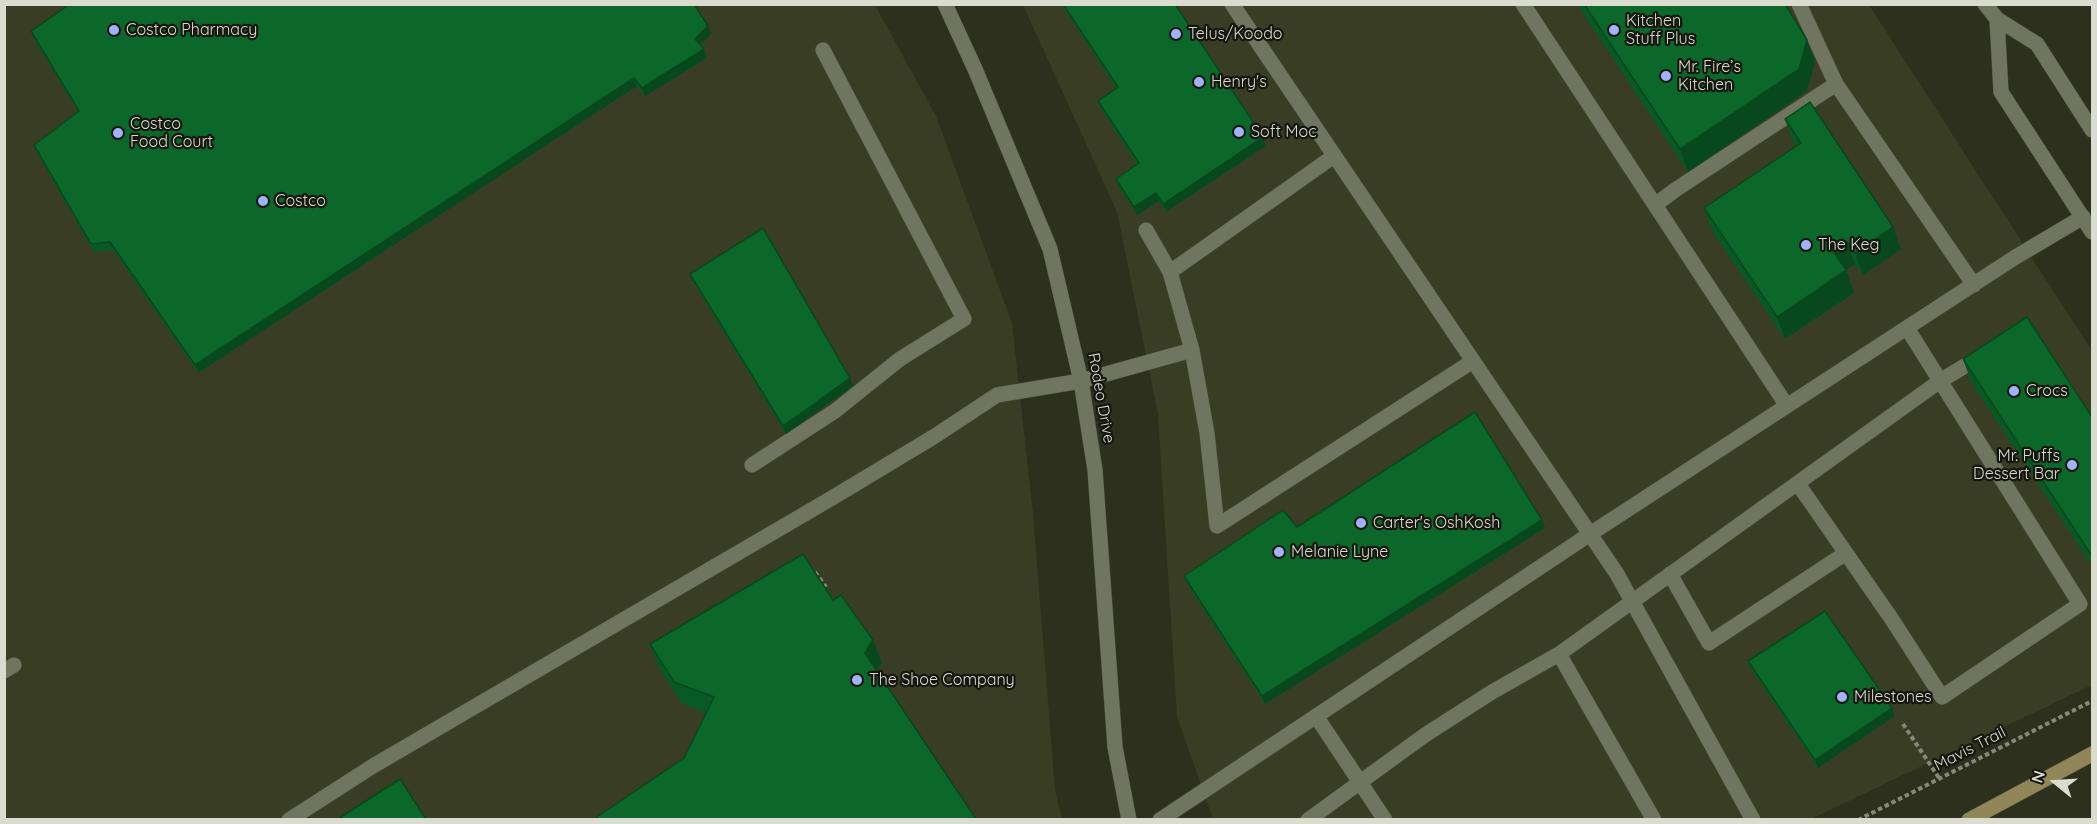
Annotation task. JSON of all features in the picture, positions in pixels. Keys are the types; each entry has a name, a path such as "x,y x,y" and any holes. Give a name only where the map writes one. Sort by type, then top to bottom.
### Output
{"main road":[{"path":"1969,819 2092,754"}],"street":[{"name":"Rodeo Drive","path":"945,4 975,69 1050,249 1081,381 1095,470 1115,747 1129,819"},
{"path":"1232,4 1617,574 1753,819"},
{"path":"1523,4 1787,406"},
{"path":"1799,4 1836,84 1974,285"},
{"path":"1985,4 1997,19 2037,45 2092,130"},
{"path":"1997,19 2001,92 2092,232"},
{"path":"752,465 835,411 900,359 964,319 823,50"},
{"path":"1655,205 1836,84"},
{"path":"2078,108 2092,119"},
{"path":"1170,272 1334,156"},
{"path":"1160,819 1590,534 1907,328 2083,217"},
{"path":"1146,230 1170,272 1192,350 1207,433 1217,526 1473,361"},
{"path":"1798,484 1942,697 2080,603 1907,328"},
{"path":"1308,819 1425,735 1492,692 1559,654 1940,381 1998,346"},
{"path":"289,819 373,766 832,498 935,436 997,395 1081,381 1192,350"},
{"path":"1670,574 1709,644 1846,553"},
{"path":"1559,654 1654,819"},
{"path":"1316,716 1385,819"}],"path":[{"path":"811,567 826,586"},
{"name":"Mavis Trail","path":"1858,819 2092,700"},
{"path":"1903,724 1939,778"}],"shaded area":[{"path":"5,5 875,5 936,116 1012,323 1033,514 1055,790 1062,819 5,820"},
{"path":"1023,5 1869,5 2092,351 2092,685 1811,819 1213,819 1177,717 1158,414 1117,212"}],"building":[{"name":"Costco","path":"70,4 694,4 708,26 695,39 704,49 642,88 634,78 195,365 110,242 91,244 34,145 79,111 31,31"},
{"path":"1063,4 1175,4 1263,137 1163,204 1156,193 1134,207 1116,179 1139,163 1098,101 1118,87"},
{"path":"1584,4 1785,4 1807,40 1799,69 1680,149"},
{"path":"1810,102 1893,227 1855,253 1847,242 1833,251 1846,270 1777,317 1704,208 1801,143 1785,119"},
{"path":"763,228 850,378 783,426 690,274"},
{"path":"2027,317 2092,417 2092,556 1963,359"},
{"path":"1475,412 1542,520 1262,696 1184,576 1283,510 1297,527"},
{"path":"803,554 833,600 841,595 873,640 865,653 976,819 594,819 684,758 714,697 674,682 650,644"},
{"path":"1825,611 1892,708 1815,760 1748,661"},
{"path":"400,779 426,819 338,819"}],"place":[{"name":"Costco Pharmacy","path":"114,30"},
{"name":"Kitchen Stuff Plus","path":"1614,30"},
{"name":"Telus/Koodo","path":"1176,34"},
{"name":"Mr. Fire’s Kitchen","path":"1666,76"},
{"name":"Henry's","path":"1199,82"},
{"name":"Soft Moc","path":"1239,132"},
{"name":"Costco Food Court","path":"118,133"},
{"name":"Costco","path":"263,201"},
{"name":"The Keg","path":"1806,245"},
{"name":"Crocs","path":"2014,391"},
{"name":"Mr. Puffs Dessert Bar","path":"2072,465"},
{"name":"Carter's OshKosh","path":"1361,523"},
{"name":"Melanie Lyne","path":"1279,552"},
{"name":"The Shoe Company","path":"857,680"},
{"name":"Milestones","path":"1842,697"}]}
